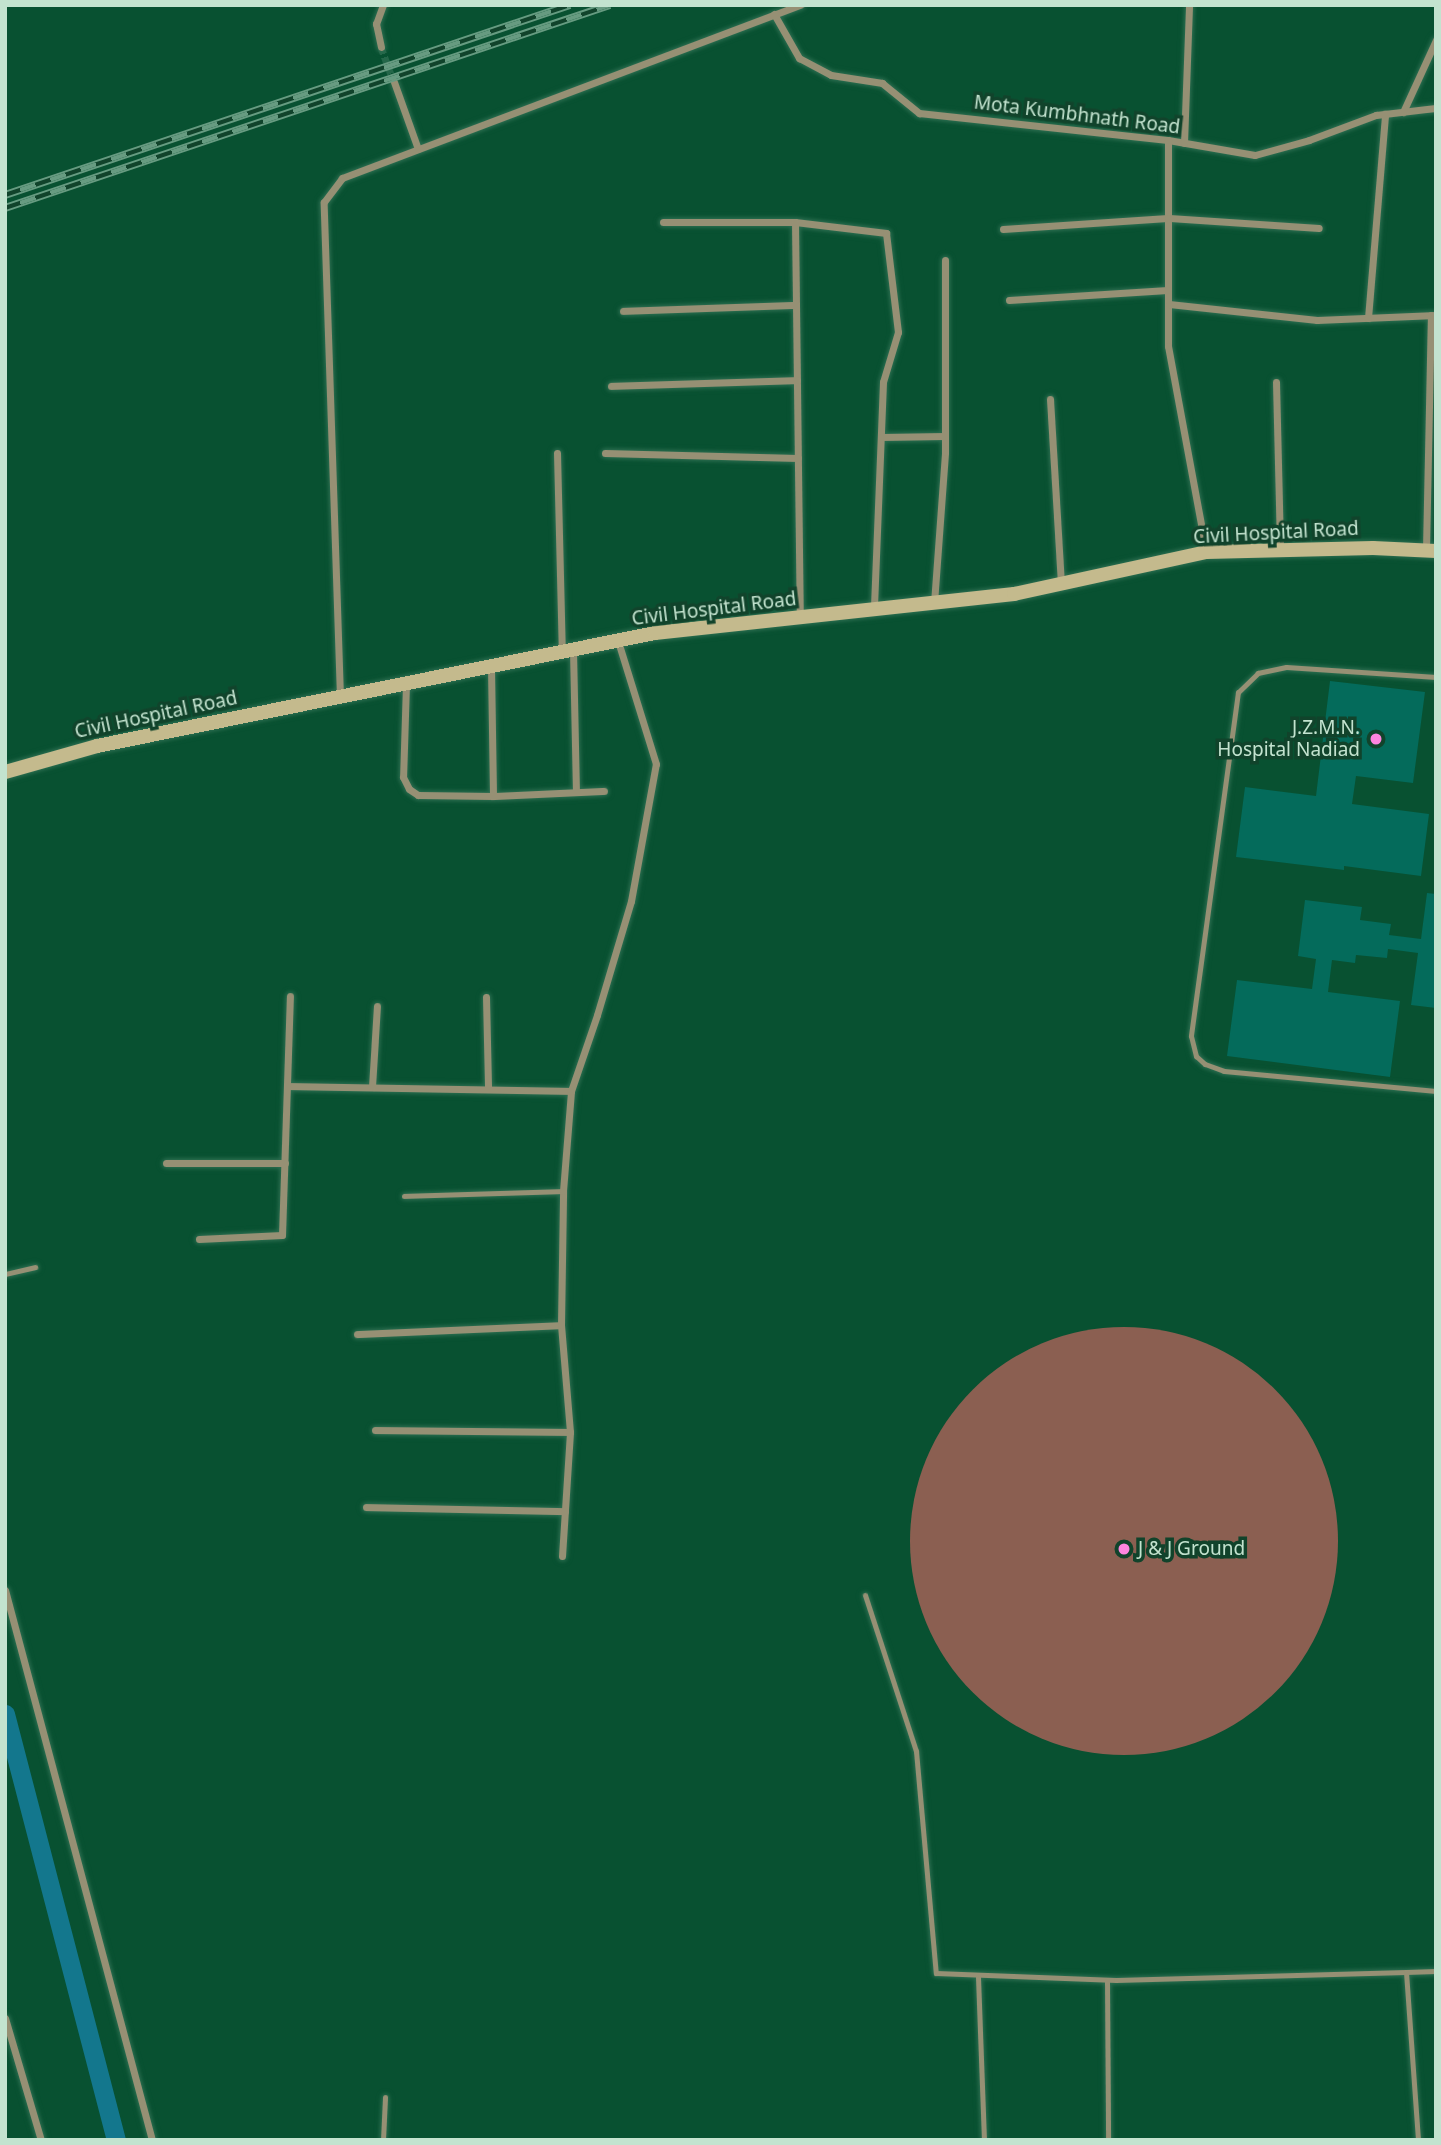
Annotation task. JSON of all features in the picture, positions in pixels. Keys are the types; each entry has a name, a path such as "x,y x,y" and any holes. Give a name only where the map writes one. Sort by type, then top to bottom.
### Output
{"street":[{"path":"381,47 376,24 383,5"},
{"path":"340,697 324,202 342,178 800,5"},
{"path":"1184,144 1189,5"},
{"name":"Mota Kumbhnath Road","path":"774,14 799,58 831,75 882,83 919,113 1168,140 1255,155 1385,114 1436,108"},
{"path":"1404,112 1436,40"},
{"path":"394,82 418,149"},
{"path":"1368,318 1385,114"},
{"path":"1168,140 1168,346 1206,552"},
{"path":"1003,229 1168,218 1319,228"},
{"path":"663,222 795,222 886,233 898,332 883,382 874,609"},
{"path":"795,222 800,617"},
{"path":"934,603 945,436 945,260"},
{"path":"1009,300 1168,290"},
{"path":"1169,304 1317,320 1434,315 1431,551"},
{"path":"623,311 796,305"},
{"path":"611,386 797,380"},
{"path":"1276,382 1280,550"},
{"path":"1049,399 1061,584"},
{"path":"881,437 945,436"},
{"path":"557,453 576,792"},
{"path":"605,453 798,458"},
{"name":"Civil Hospital Road","path":"5,772 97,746 655,633 1014,594 1206,552 1431,551"},
{"path":"562,1556 570,1432 561,1325 563,1191 571,1091 631,901 656,764 618,641"},
{"path":"491,666 493,796"},
{"path":"405,684 403,777 409,789 418,795 493,796 604,791"},
{"path":"199,1239 282,1235 290,996"},
{"path":"486,997 488,1087"},
{"path":"372,1087 377,1006"},
{"path":"289,1086 488,1087 571,1091"},
{"path":"166,1163 285,1163"},
{"path":"357,1335 561,1325"},
{"path":"374,1430 570,1432"},
{"path":"366,1507 565,1511"},
{"path":"5,1590 152,2140"},
{"path":"5,2018 41,2140"},
{"path":"5,2050 15,2050"}],"lane":[{"path":"1436,677 1286,667 1258,673 1238,692 1191,1036 1196,1056 1205,1064 1224,1071 1436,1091"},
{"path":"404,1196 563,1191"},
{"path":"5,1273 35,1267"},
{"path":"865,1595 916,1751 933,1967 942,1975 1107,1980 1436,1971"},
{"path":"1406,1972 1418,2140"},
{"path":"978,1977 984,2140"},
{"path":"1107,1980 1108,2140"},
{"path":"383,2140 385,2097"}],"shaded area":[{"name":"J & J Ground","path":"1124,1327 1166,1331 1206,1344 1243,1363 1275,1390 1302,1422 1321,1459 1334,1499 1338,1541 1334,1583 1321,1623 1302,1660 1275,1692 1243,1719 1206,1738 1166,1751 1124,1755 1082,1751 1042,1738 1005,1719 973,1692 946,1660 927,1623 914,1583 910,1541 914,1499 927,1459 946,1422 973,1390 1005,1363 1042,1344 1082,1331"}],"building":[{"path":"1330,681 1425,692 1413,783 1356,776 1352,804 1429,814 1421,876 1236,857 1245,787 1316,796"},
{"path":"1427,893 1436,894 1436,1008 1411,1005 1418,953 1388,949 1387,958 1356,955 1355,963 1332,960 1328,992 1400,1001 1390,1077 1227,1056 1237,980 1312,989 1316,959 1298,956 1305,900 1362,907 1360,920 1391,924 1389,935 1421,939"}],"waterway":[{"path":"5,1714 116,2140"}],"tunnel":[{"path":"381,47 394,82"}],"railway":[{"path":"5,195 570,5"},
{"path":"5,208 610,5"}],"place":[{"name":"J.Z.M.N. Hospital Nadiad","path":"1376,739"},
{"name":"J & J Ground","path":"1124,1549"}]}
